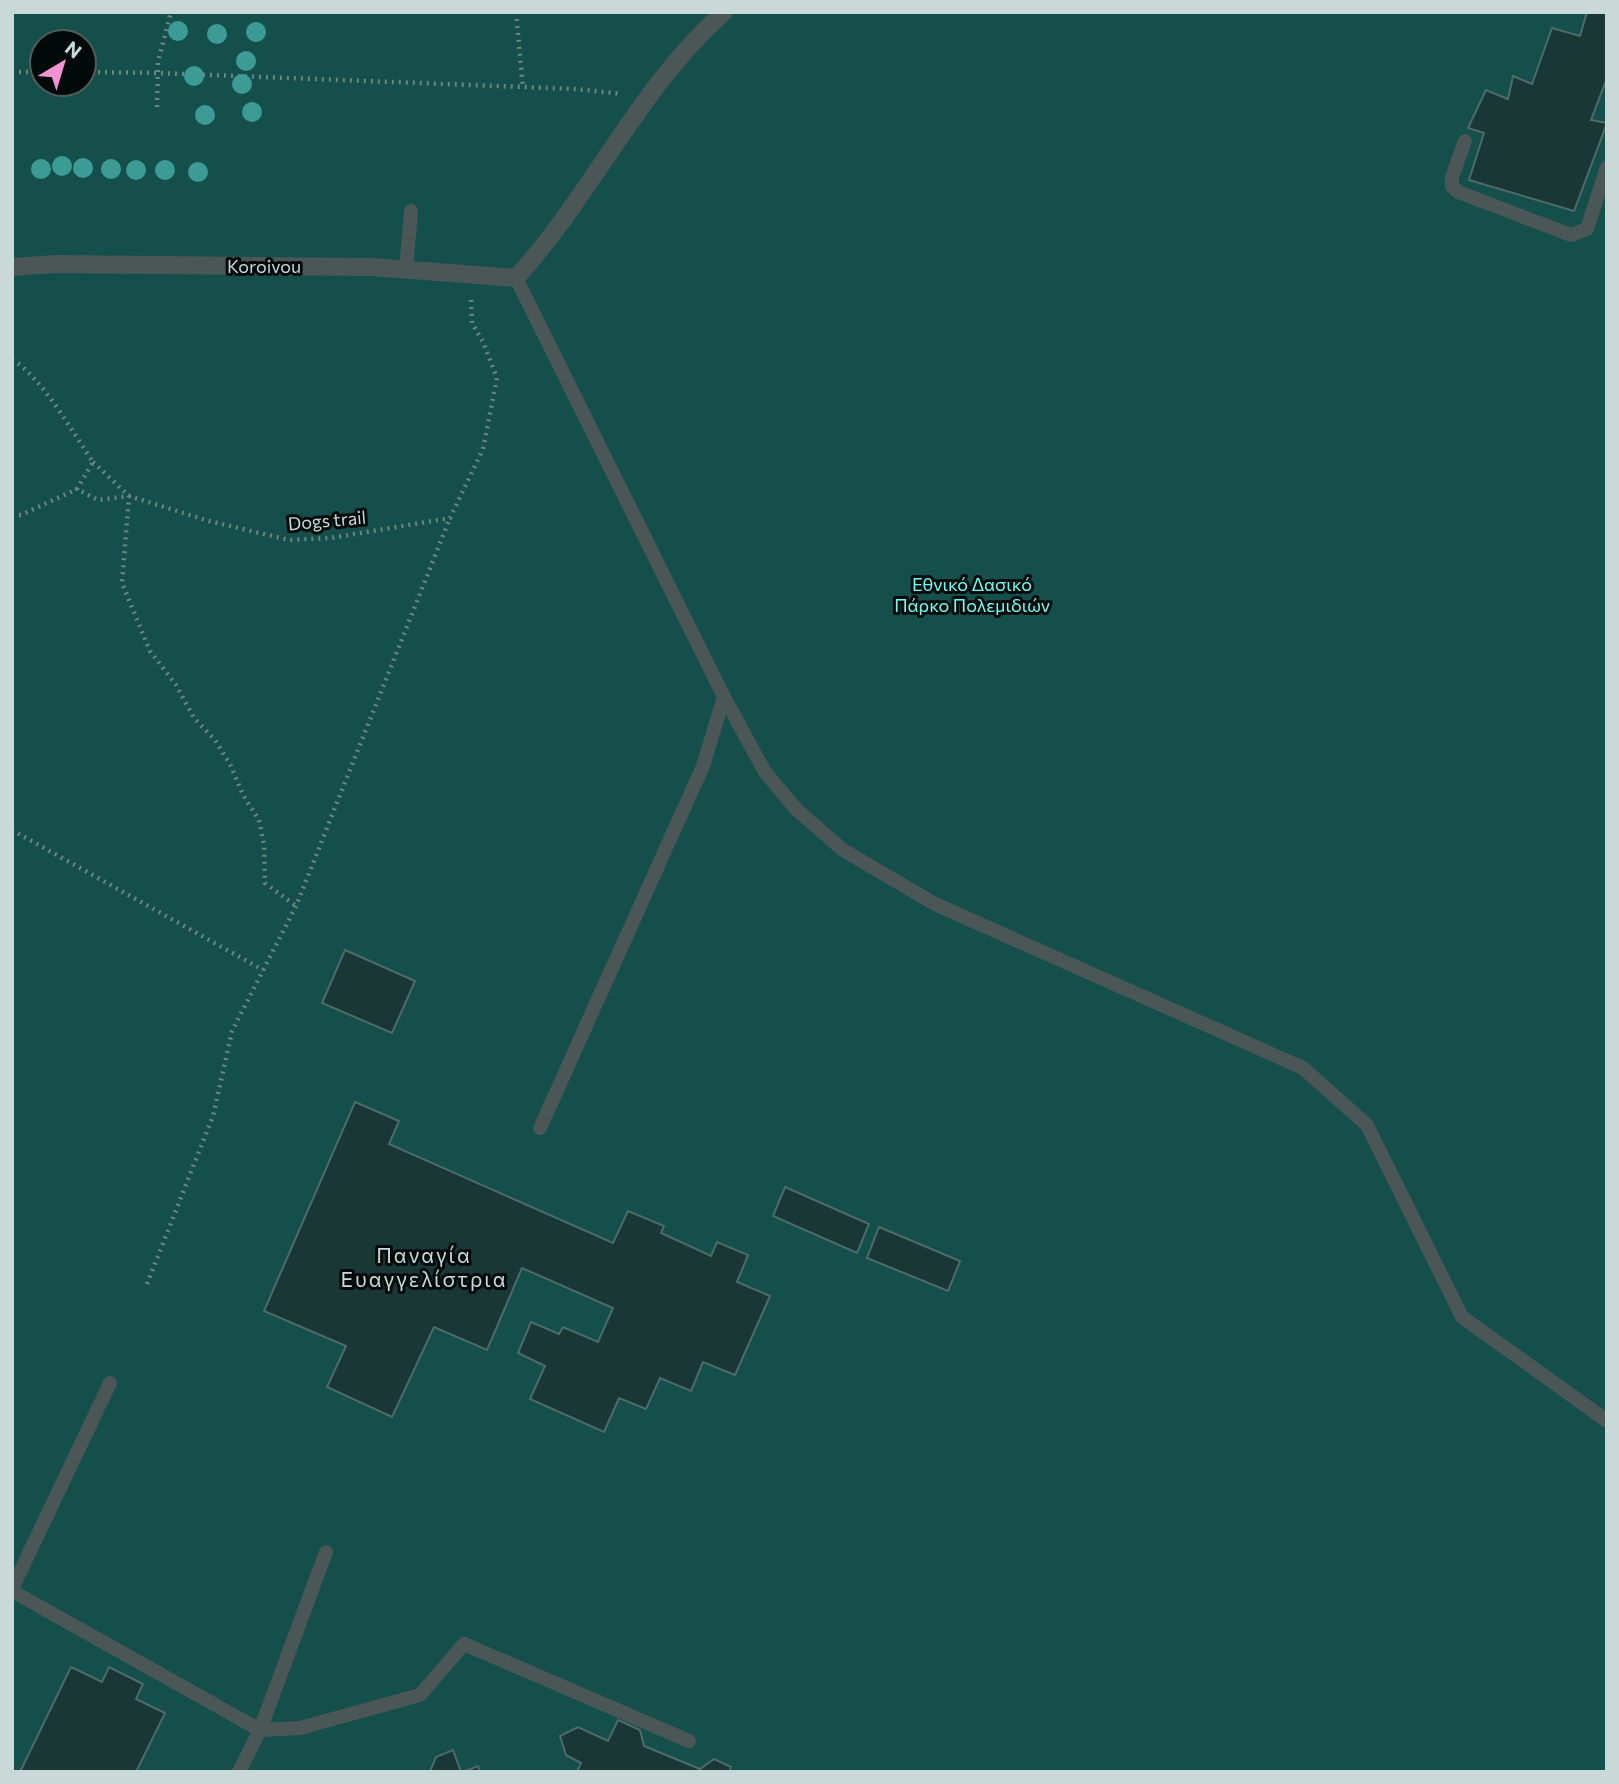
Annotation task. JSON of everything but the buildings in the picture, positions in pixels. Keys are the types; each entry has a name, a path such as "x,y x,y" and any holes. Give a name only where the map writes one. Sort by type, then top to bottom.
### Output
{"street":[{"path":"516,278 539,253 650,96 702,31 724,12"},
{"name":"Koroivou","path":"12,267 55,264 371,267 516,278"}],"lane":[{"path":"1465,141 1452,177 1452,186 1458,192 1571,235 1587,229 1607,167"},
{"path":"407,270 411,211"},
{"path":"516,278 724,697 765,772 796,809 843,850 935,904 1303,1068 1367,1125 1462,1317 1607,1421"},
{"path":"540,1128 703,766 724,697"},
{"path":"110,1383 12,1590 260,1730 300,1728 420,1695 464,1644 689,1741"},
{"path":"239,1772 260,1730 326,1552"}],"path":[{"path":"157,107 158,62 171,12"},
{"path":"516,12 523,88"},
{"path":"98,72 576,89 650,96"},
{"path":"147,1284 213,1116 232,1031 296,906 450,518 483,449 497,378 484,342 472,323 469,274"},
{"path":"12,360 22,365 44,391 93,462 129,496 122,583 150,651 176,685 194,718 215,740 259,820 264,845 265,883 296,906"},
{"path":"12,515 21,515 77,489 93,462"},
{"name":"Dogs trail","path":"77,489 97,499 129,496 209,521 289,540 331,538 450,518"},
{"path":"12,830 264,970"}],"green space":[{"name":"Εθνικό Δασικό Πάρκο Πολεμιδιών","path":"12,12 1607,12 1607,1772 12,1772"}],"district":[{"name":"Παναγία Ευαγγελίστρια","path":"424,1266"}]}
